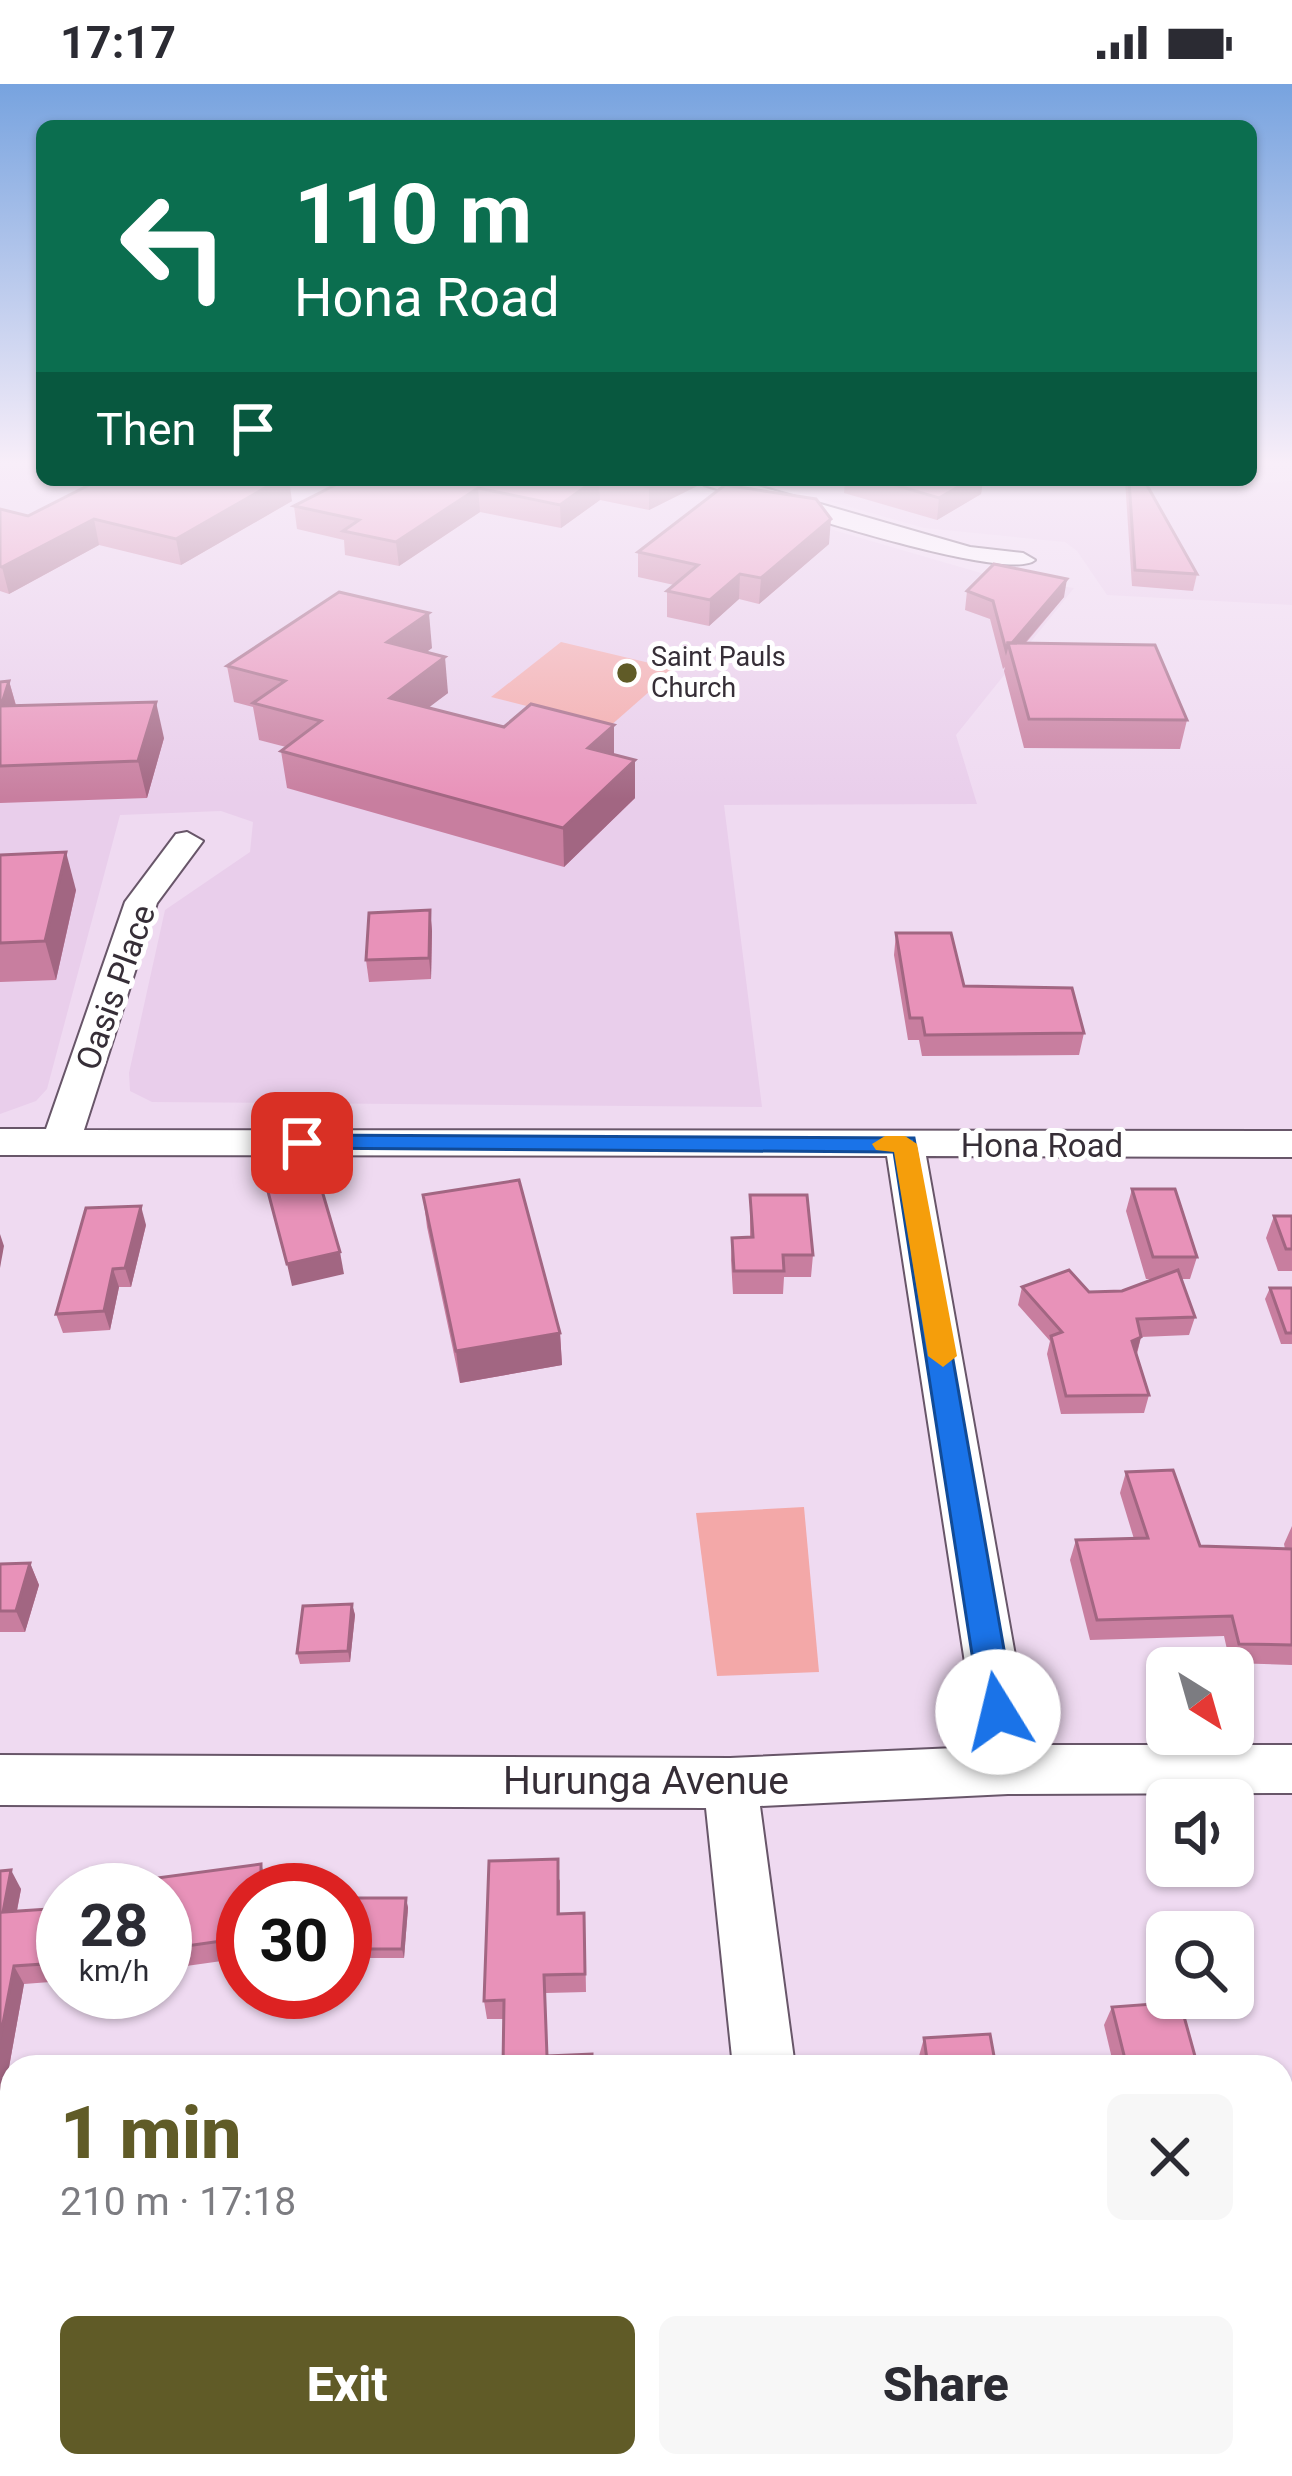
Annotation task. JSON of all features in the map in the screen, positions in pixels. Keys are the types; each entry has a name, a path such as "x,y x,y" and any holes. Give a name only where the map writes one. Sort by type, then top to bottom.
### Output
{"street":[{"name":"Oasis Place","path":"61,1142 141,902 187,841"},
{"name":"Hona Road","path":"0,1142 1292,1144"},
{"path":"905,1144 1008,1770"},
{"name":"Hurunga Avenue","path":"0,1780 730,1783 1008,1770 1292,1769"},
{"path":"730,1783 763,2055"}],"shaded area":[{"path":"0,576 990,576 1074,588 956,735 977,804 724,805 762,1107 152,1102 130,1091 129,1073 165,910 250,852 253,822 221,811 120,815 47,1089 36,1101 0,1114"},
{"path":"1094,576 1292,576 1292,605 1107,595"},
{"path":"561,642 675,669 609,727 491,697"},
{"path":"804,1507 819,1672 717,1676 696,1513"}],"building":[{"path":"685,576 738,576 710,600 667,591"},
{"path":"982,576 1067,579 1006,650 993,601 967,591"},
{"path":"339,592 429,613 387,642 445,657 390,698 504,727 531,704 614,725 588,748 635,760 563,828 281,751 321,721 253,703 285,681 227,666"},
{"path":"1008,643 1155,645 1187,720 1029,719"},
{"path":"9,681 1,706 156,702 138,761 0,766 0,682"},
{"path":"66,852 45,941 0,943 0,855"},
{"path":"430,910 429,958 366,960 369,913"},
{"path":"896,933 951,933 964,986 1072,988 1084,1033 925,1035 922,1018 910,1018"},
{"path":"318,1177 340,1252 287,1264 267,1188"},
{"path":"519,1180 560,1333 456,1351 423,1195"},
{"path":"1132,1189 1175,1189 1197,1257 1153,1257"},
{"path":"750,1195 807,1195 813,1255 783,1255 784,1271 734,1271 732,1238 753,1237"},
{"path":"141,1206 125,1268 113,1269 104,1311 56,1314 86,1208"},
{"path":"1274,1216 1292,1216 1292,1249 1286,1249"},
{"path":"1069,1270 1089,1292 1122,1291 1178,1270 1195,1317 1137,1319 1141,1337 1132,1341 1149,1395 1066,1396 1051,1336 1062,1332 1022,1287"},
{"path":"1270,1288 1292,1288 1292,1333 1286,1333"},
{"path":"1173,1470 1200,1546 1292,1549 1292,1645 1239,1644 1232,1616 1097,1620 1076,1540 1148,1538 1126,1472"},
{"path":"30,1563 16,1611 0,1611 0,1564"},
{"path":"352,1604 348,1651 297,1653 303,1606"},
{"path":"558,1859 558,1914 584,1913 585,1974 544,1975 547,2055 503,2055 504,2000 484,2001 489,1861"},
{"path":"11,1870 3,1912 36,1910 36,1964 14,1966 0,2039 0,1871"},
{"path":"216,1870 216,1942 192,1945 192,1873"},
{"path":"372,1898 406,1898 402,1949 372,1949"},
{"path":"1146,2004 1146,2019 1185,2019 1195,2055 1124,2055 1112,2007"},
{"path":"990,2034 994,2055 926,2055 924,2038"}],"slow traffic":[{"path":"885,1144 905,1144 943,1356"}],"place":[{"name":"Saint Pauls Church","path":"627,673"}],"route":[{"path":"302,1143 905,1144 998,1712"}]}
